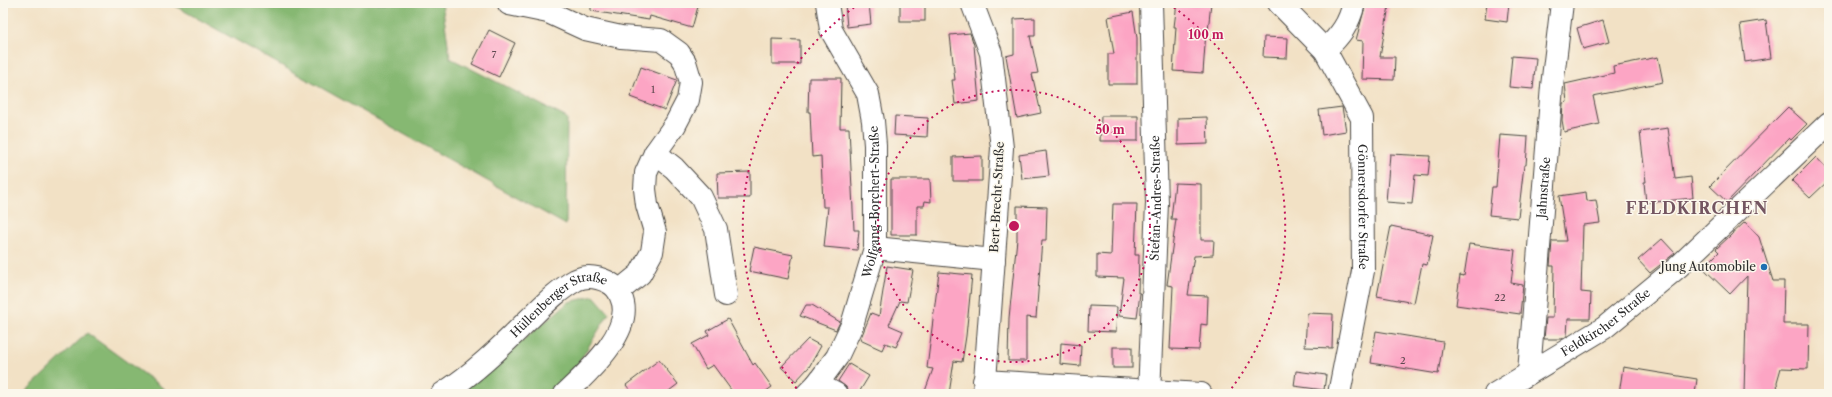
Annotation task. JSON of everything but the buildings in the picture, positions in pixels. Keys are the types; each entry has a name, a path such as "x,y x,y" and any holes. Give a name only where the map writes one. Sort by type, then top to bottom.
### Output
{"street":[{"name":"Wolfgang-Borchert-Straße","path":"820,390 852,325 876,248 875,145 873,121 868,94 831,30 827,3"},
{"name":"Bert-Brecht-Straße","path":"972,3 991,53 1002,148 984,387"},
{"name":"Stefan-Andres-Straße","path":"1150,392 1157,203 1151,3"},
{"name":"Gönnersdorfer Straße","path":"1279,3 1325,50 1362,118 1363,271 1338,394"},
{"path":"1325,50 1338,38 1350,20 1354,3"},
{"name":"Jahnstraße","path":"1529,372 1552,86 1562,3"},
{"path":"509,4 548,12 585,29 621,38 661,40 679,53 685,62 691,82 688,100 675,125 655,153 646,173 645,189 648,206 656,232 652,252 640,274 619,291"},
{"name":"Feldkircher Straße","path":"1495,394 1529,372 1604,328 1672,272 1829,122"},
{"path":"655,153 674,168 701,197 716,230 726,295"},
{"path":"876,248 994,260"},
{"name":"Hüllenberger Straße","path":"442,394 485,362 552,297 576,280 588,277 599,278 610,283 619,291 625,311 622,325 614,340 586,373 565,394"},
{"path":"984,387 1201,394"}],"green space":[{"path":"170,3 442,3 450,58 567,118 566,225"},
{"path":"594,296 609,313 569,379 551,394 458,394 569,302"},
{"path":"87,333 171,394 23,394"}],"place":[{"name":"Jung Automobile","path":"1764,267"}],"district":[{"name":"FELDKIRCHEN","path":"1697,208"}]}
